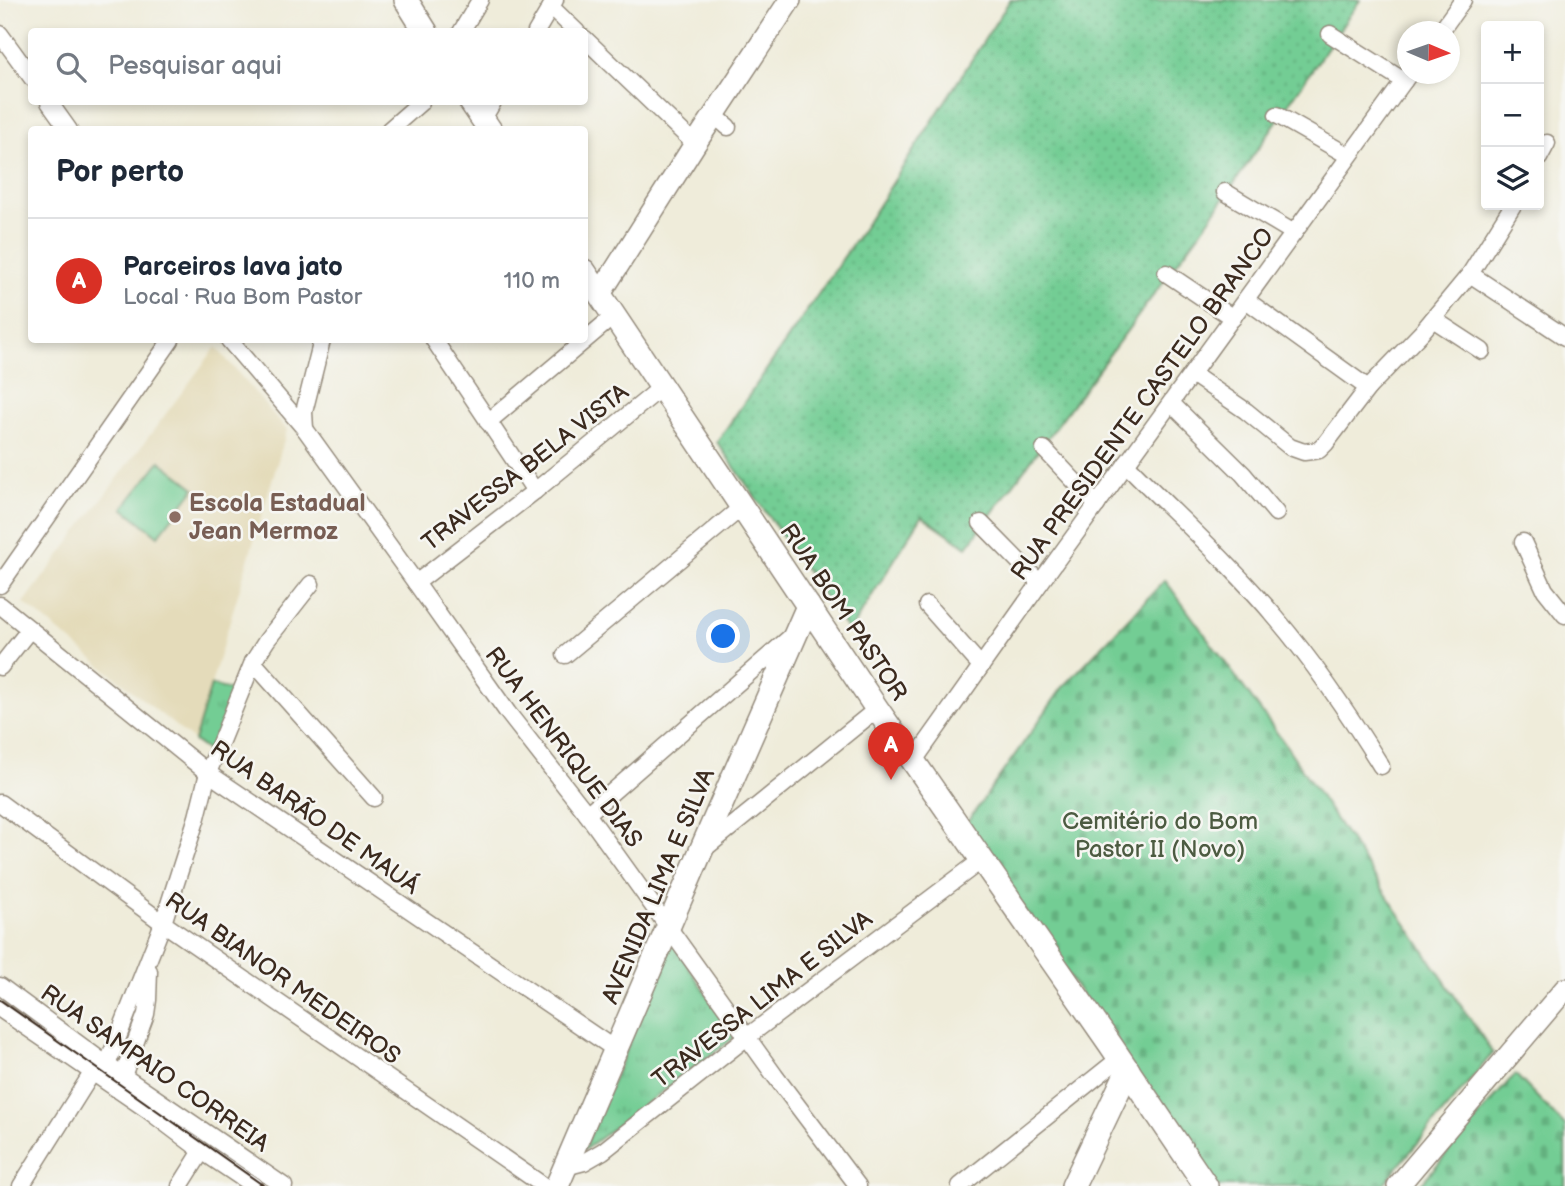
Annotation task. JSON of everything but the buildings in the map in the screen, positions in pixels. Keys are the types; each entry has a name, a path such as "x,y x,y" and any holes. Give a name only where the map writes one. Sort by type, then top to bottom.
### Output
{"main road":[{"path":"406,0 424,28"},
{"name":"RUA BOM PASTOR","path":"588,277 877,709 1206,1186"},
{"name":"AVENIDA LIMA E SILVA","path":"561,1177 808,606"},
{"path":"1088,1186 1128,1070"},
{"path":"1073,1186 1108,1128"}],"street":[{"path":"463,28 480,0"},
{"path":"600,294 695,144 721,121 790,0"},
{"path":"538,28 553,3 574,28"},
{"path":"1446,21 1455,3"},
{"path":"0,34 28,72"},
{"path":"1330,34 1397,71"},
{"path":"588,42 695,144"},
{"name":"RUA PRESIDENTE CASTELO BRANCO","path":"914,762 1040,583 1402,84"},
{"path":"51,105 66,126"},
{"path":"394,126 418,105"},
{"path":"1277,115 1349,156"},
{"path":"1544,149 1547,143"},
{"path":"1225,192 1294,233"},
{"path":"1192,374 1246,411 1290,447 1304,452 1319,450 1368,388 1433,319 1470,274 1510,210"},
{"path":"1166,273 1233,318"},
{"path":"1470,274 1565,337"},
{"path":"1246,300 1368,388"},
{"path":"588,338 615,315"},
{"path":"1433,319 1482,351"},
{"path":"0,585 170,343"},
{"name":"RUA HENRIQUE DIAS","path":"232,343 305,429 508,713 587,814 775,1076 858,1186"},
{"path":"305,429 304,412 321,343"},
{"path":"436,343 535,491"},
{"path":"488,422 582,343"},
{"name":"TRAVESSA BELA VISTA","path":"416,583 663,387"},
{"path":"1171,403 1243,474 1276,513"},
{"path":"1044,449 1097,505"},
{"path":"1126,464 1275,616 1345,708 1381,766"},
{"path":"565,655 742,507"},
{"path":"981,523 1040,583"},
{"path":"1523,542 1545,590 1565,615"},
{"path":"21,1186 100,1069 163,923 197,817 208,773 253,662 311,584"},
{"name":"RUA BARÃO DE MAUÁ","path":"0,605 208,773 616,1050"},
{"path":"927,605 981,666"},
{"path":"0,667 30,629"},
{"path":"587,814 796,632"},
{"path":"253,662 374,798"},
{"path":"700,853 877,709"},
{"name":"RUA BIANOR MEDEIROS","path":"0,803 163,923 544,1186"},
{"name":"TRAVESSA LIMA E SILVA","path":"561,1177 603,1151 747,1037 983,859"},
{"path":"123,1076 146,1014 149,960"},
{"name":"RUA SAMPAIO CORREIA","path":"0,986 149,1111 238,1181 254,1186"},
{"path":"1398,1186 1565,989"},
{"name":"RUA SAMPAIO CORREIA","path":"0,1009 100,1069 123,1076 284,1186"},
{"path":"960,1186 1128,1070"},
{"path":"180,1186 202,1151"}],"shaded area":[{"name":"Escola Estadual Jean Mermoz","path":"216,347 287,430 194,741 24,603"}],"green space":[{"path":"1010,0 1360,0 1209,220 967,547 922,516 849,632 717,442 865,226"},
{"path":"160,461 195,488 158,536 123,508"},
{"name":"Cemitério do Bom Pastor II (Novo)","path":"1165,580 1285,744 1493,1053 1382,1186 1211,1186 966,824 1063,687"},
{"path":"211,685 236,692 212,754 194,741"},
{"path":"672,942 735,1037 583,1151"},
{"path":"1515,1074 1565,1126 1565,1186 1419,1186"}],"tram line":[{"path":"0,1000 264,1186"}],"place":[{"name":"Escola Estadual Jean Mermoz","path":"175,517"},
{"name":"Parceiros lava jato","path":"891,780"}]}
